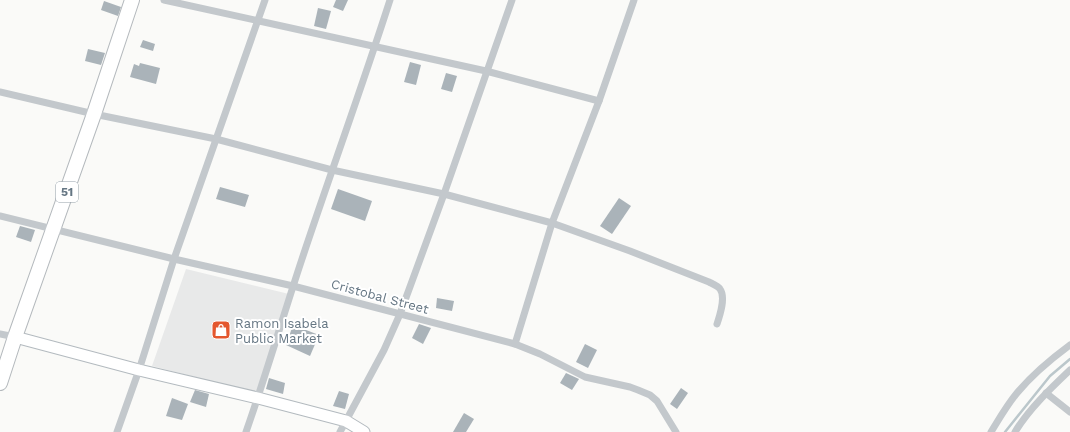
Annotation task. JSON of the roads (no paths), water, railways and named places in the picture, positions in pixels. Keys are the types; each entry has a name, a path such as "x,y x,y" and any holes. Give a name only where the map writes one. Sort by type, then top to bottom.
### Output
{"highway":[{"name":"51","path":"0,382 94,114 132,0"}],"main road":[{"path":"15,337 139,370 258,398 346,421 364,432"}],"street":[{"path":"164,0 486,71 599,101"},
{"path":"117,432 139,370 174,259 265,0"},
{"path":"246,432 293,286 390,0"},
{"path":"340,432 384,350 400,314 512,0"},
{"path":"515,344 552,223 599,101 634,0"},
{"path":"0,92 216,140 332,170 444,194 552,223 630,251 718,286 723,296 717,324"},
{"name":"Cristobal Street","path":"0,216 174,259 293,286 515,344 540,354 585,378 630,387 650,395 657,401 676,432"},
{"path":"0,334 15,337"},
{"path":"991,432 1030,378 1070,345"},
{"path":"1015,432 1019,425 1046,393 1070,370"},
{"path":"1046,393 1070,412"}],"waterway":[{"path":"1005,432 1050,376 1070,359"}],"place":[{"name":"Ramon Isabela Public Market","path":"221,330"}]}
